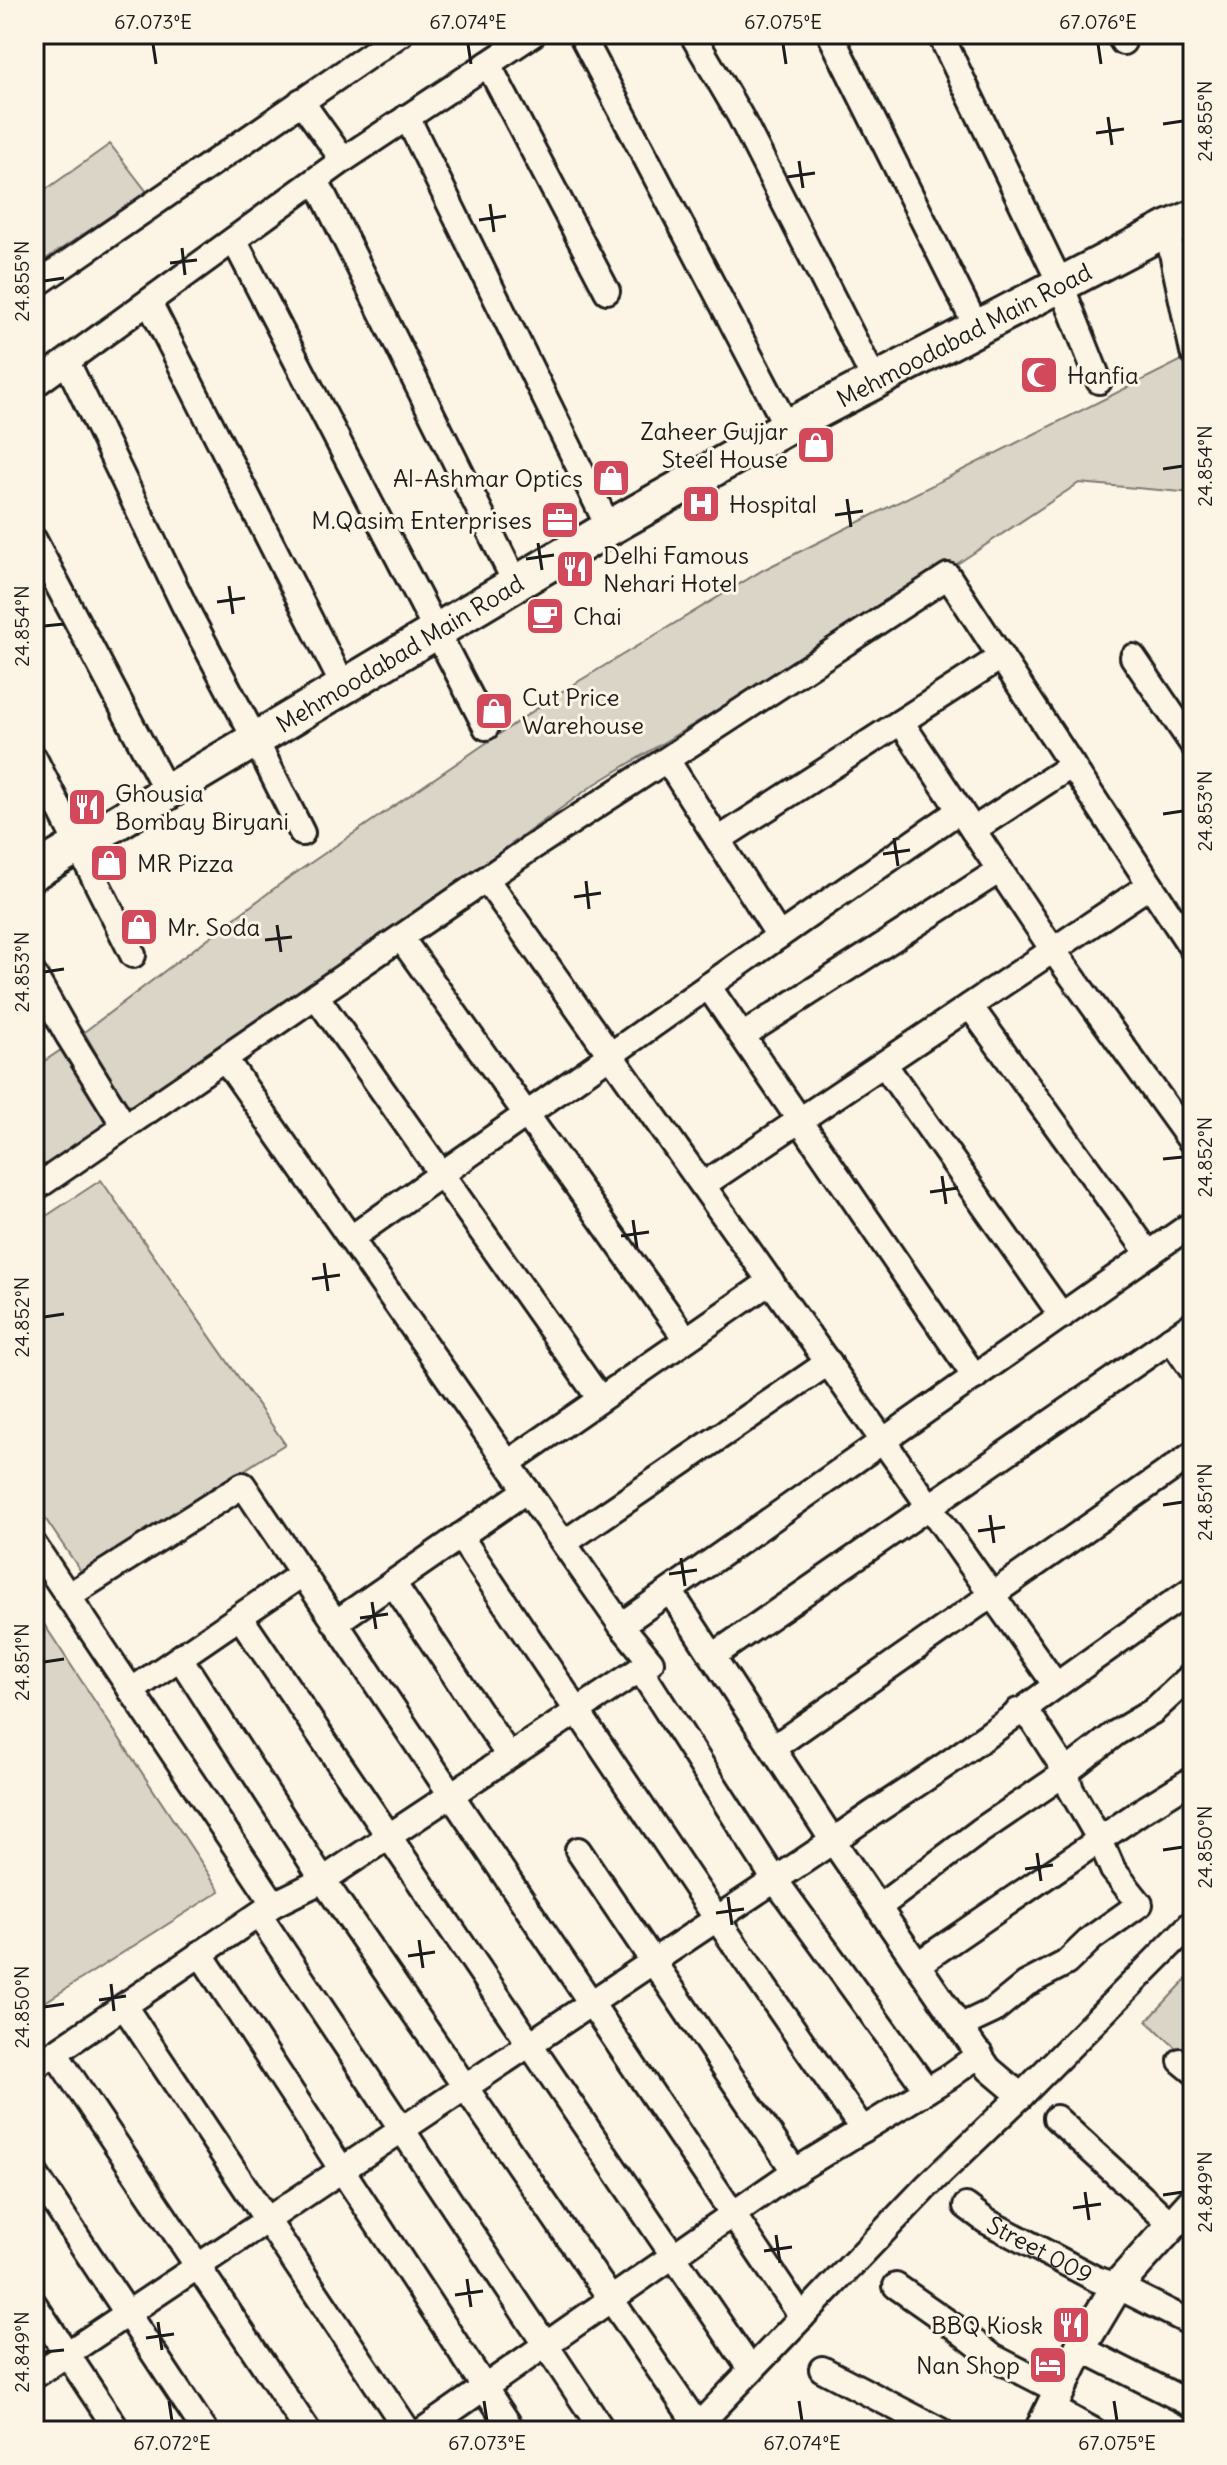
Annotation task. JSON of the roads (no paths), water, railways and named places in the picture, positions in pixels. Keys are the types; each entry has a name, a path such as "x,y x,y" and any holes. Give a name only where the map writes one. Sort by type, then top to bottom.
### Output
{"main road":[{"name":"Mehmoodabad Main Road","path":"34,872 609,528 787,427 1180,224"}],"street":[{"path":"34,286 400,34"},
{"path":"34,385 343,160 533,34"},
{"path":"581,34 787,427"},
{"path":"692,34 740,116 875,381"},
{"path":"830,34 977,328"},
{"path":"940,34 1061,285 1099,381"},
{"path":"488,64 607,291"},
{"path":"301,101 343,160"},
{"path":"407,117 609,528"},
{"path":"316,180 516,584"},
{"path":"1180,224 1193,352"},
{"path":"234,240 486,727"},
{"path":"149,302 344,687"},
{"path":"67,362 184,605 302,833"},
{"path":"34,540 167,792"},
{"path":"34,1189 486,879 948,576 1193,950"},
{"path":"718,840 1001,657"},
{"path":"1133,657 1193,745"},
{"path":"901,722 1053,950 1193,1144"},
{"path":"34,758 133,955"},
{"path":"667,760 779,936"},
{"path":"351,1238 779,936 966,820 1072,765"},
{"path":"742,1036 1000,870"},
{"path":"486,879 1055,1684"},
{"path":"703,1185 1150,885"},
{"path":"401,938 686,1339"},
{"path":"34,975 125,1127"},
{"path":"708,986 975,1377"},
{"path":"316,996 600,1399"},
{"path":"970,1006 1149,1254"},
{"path":"34,2067 200,1953 267,1910 323,1880 651,1662 621,1625 225,1059"},
{"path":"884,1064 1062,1316"},
{"path":"621,1625 1193,1223"},
{"path":"508,1463 771,1281"},
{"path":"713,1656 1193,1324"},
{"path":"1171,1339 1193,1371"},
{"path":"564,1543 829,1362"},
{"path":"773,1748 1193,1454"},
{"path":"68,1596 243,1485 802,2317"},
{"path":"335,1623 527,1490"},
{"path":"460,1536 863,2130"},
{"path":"34,1545 131,1691 402,2130 603,2431"},
{"path":"131,1691 302,1574"},
{"path":"393,1583 509,1756"},
{"path":"34,2376 913,1787 1193,1589"},
{"path":"670,1591 833,1841 989,2069 1021,2096"},
{"path":"240,1617 751,2370"},
{"path":"180,1658 323,1880 611,2300 695,2429 926,2187 1193,1922"},
{"path":"640,1669 775,1880 927,2090"},
{"path":"879,1907 1116,1733 1153,1711 1193,1674"},
{"path":"961,2026 993,2011 1026,1984 1066,1963 1092,1938 1140,1904 1113,1870 1100,1840 1071,1790 1066,1772 1032,1719 1018,1711"},
{"path":"918,1964 1193,1779"},
{"path":"578,1850 795,2172"},
{"path":"200,1953 513,2431"},
{"path":"124,2006 408,2431"},
{"path":"55,2053 308,2431"},
{"path":"422,2431 795,2172 980,2054"},
{"path":"1050,2410 1080,2348 1117,2286 1187,2212 1056,2118"},
{"path":"34,2172 205,2431"},
{"name":"Street 009","path":"966,2206 986,2221 1096,2279 1117,2286 1193,2324"},
{"path":"896,2286 993,2357 1050,2410 1094,2431"},
{"path":"34,2304 118,2431"},
{"path":"1080,2348 1193,2405"},
{"path":"822,2369 941,2431"}],"place":[{"name":"Hanfia","path":"1039,375"},
{"name":"Zaheer Gujjar Steel House","path":"816,445"},
{"name":"Al-Ashmar Optics","path":"611,478"},
{"name":"Hospital","path":"701,504"},
{"name":"M.Qasim Enterprises","path":"560,520"},
{"name":"Delhi Famous Nehari Hotel","path":"575,569"},
{"name":"Chai","path":"545,616"},
{"name":"Cut Price Warehouse","path":"494,711"},
{"name":"Ghousia Bombay Biryani","path":"87,807"},
{"name":"MR Pizza","path":"109,863"},
{"name":"Mr. Soda","path":"139,927"},
{"name":"BBQ Kiosk","path":"1071,2325"},
{"name":"Nan Shop","path":"1048,2365"}]}
